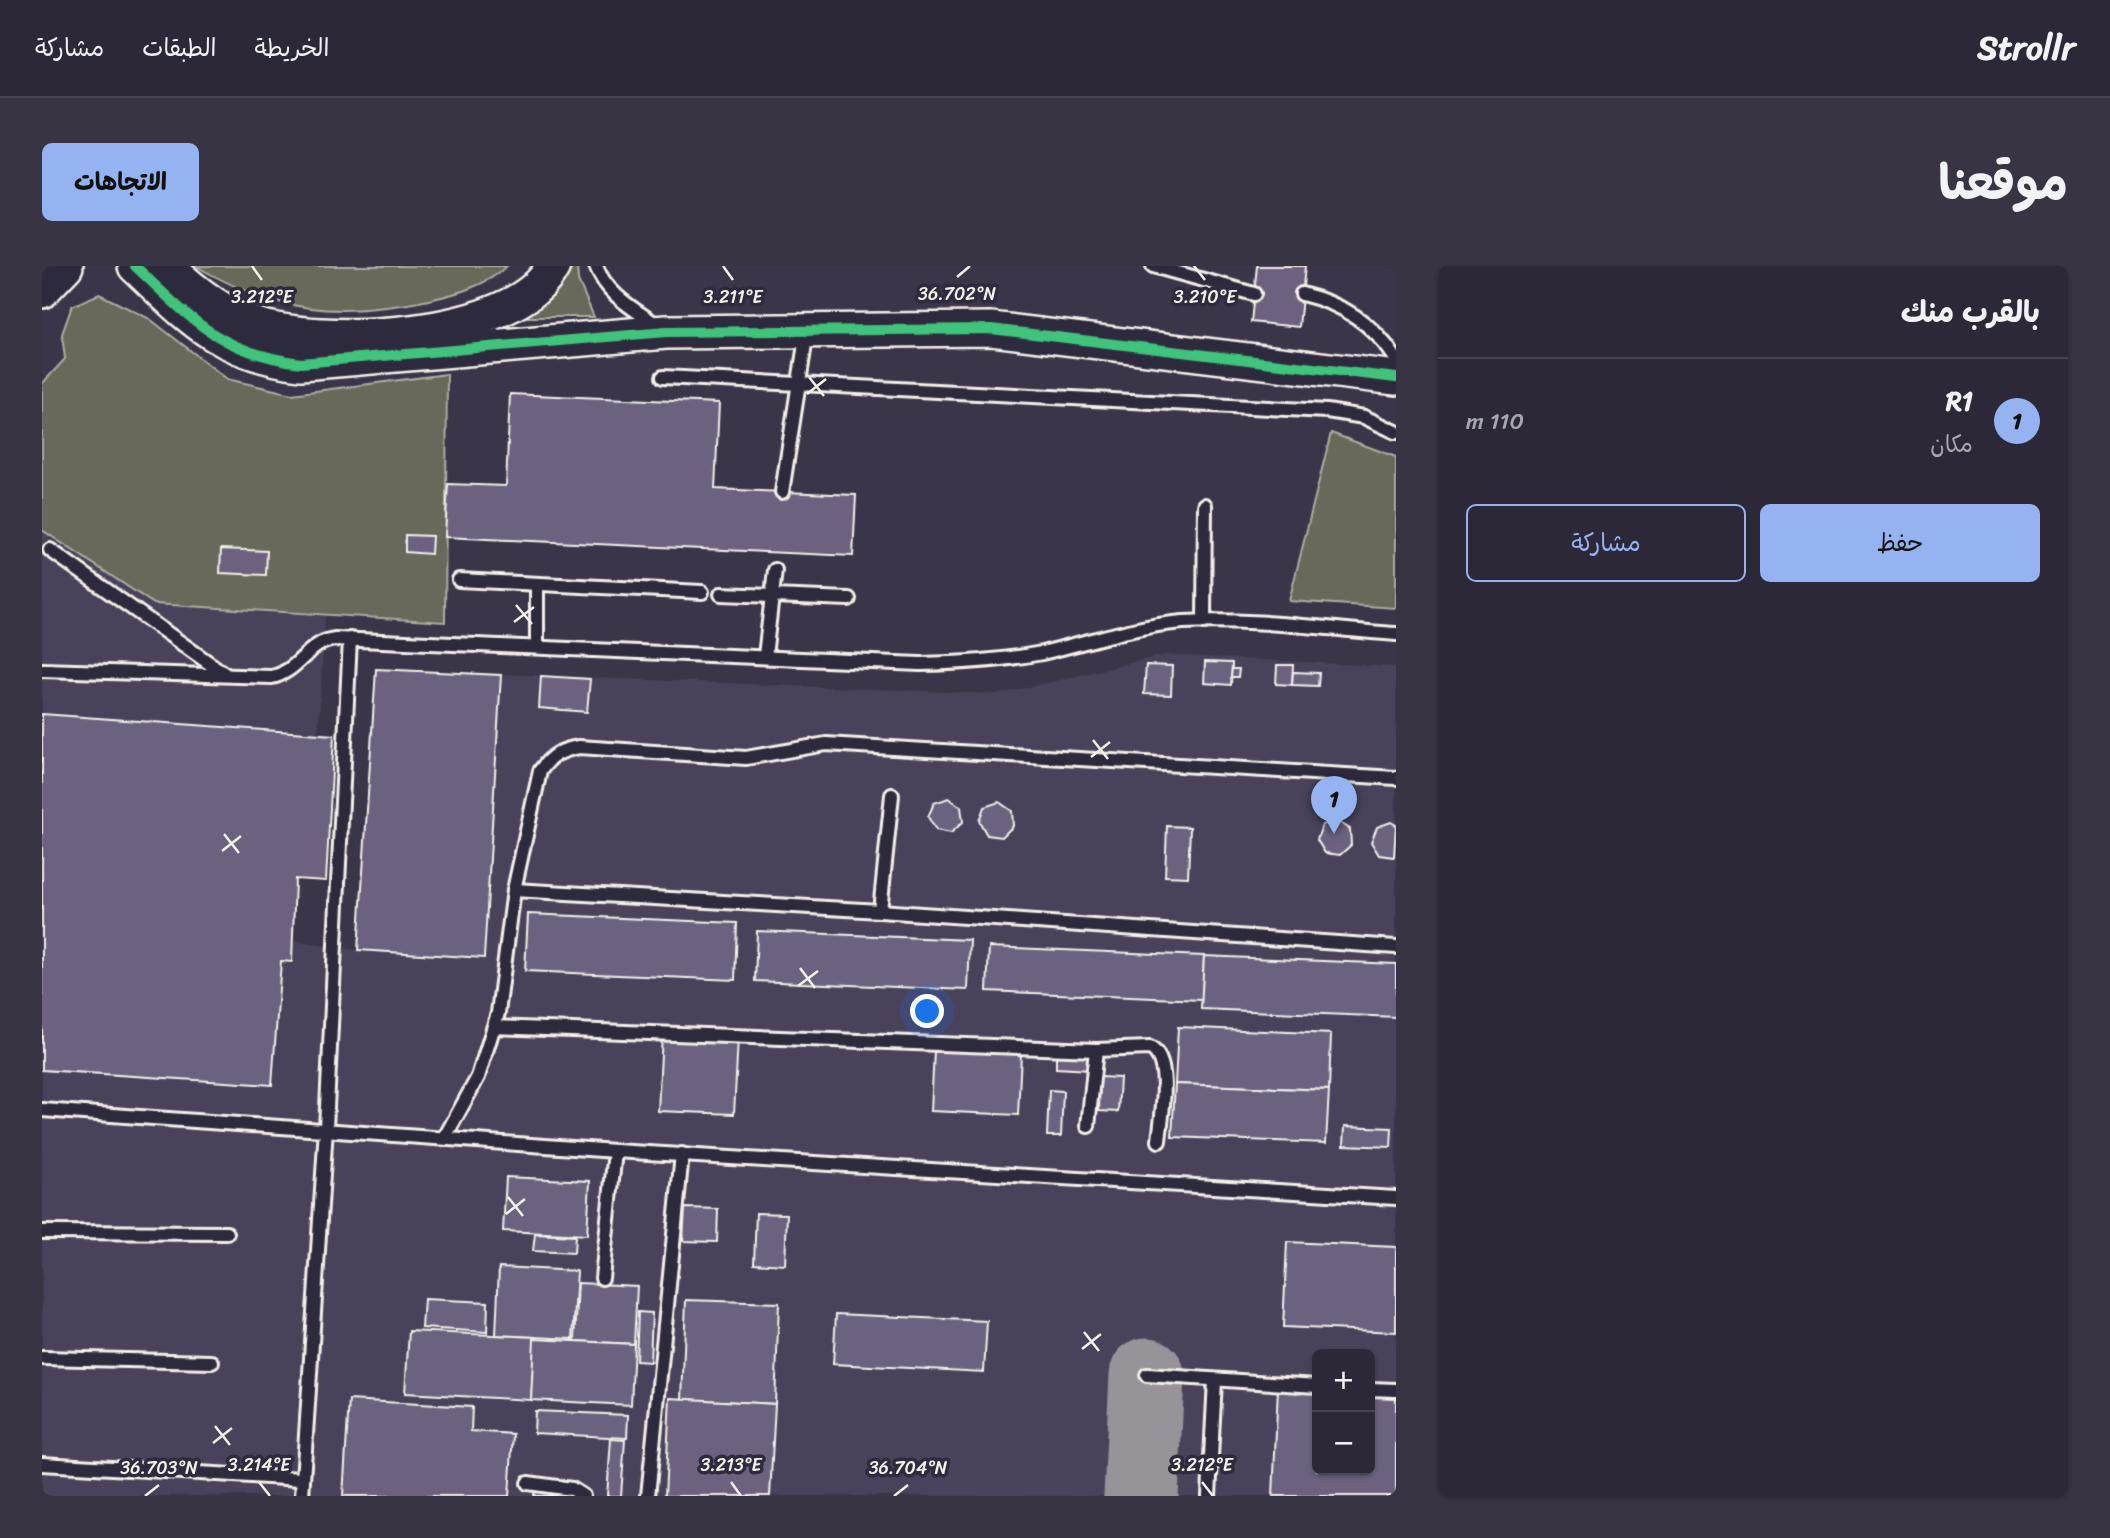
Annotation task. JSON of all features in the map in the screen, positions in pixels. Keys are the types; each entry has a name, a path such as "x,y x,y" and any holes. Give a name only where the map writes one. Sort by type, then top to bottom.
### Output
{"street":[{"path":"42,291 66,266"},
{"path":"135,266 208,333 237,349 268,359 301,363 666,332 991,328 1396,378"},
{"path":"167,266 203,297 251,323 312,335 343,337 405,332 504,309 537,288 553,266"}],"lane":[{"path":"596,266 606,286 614,294 666,332"},
{"path":"1153,266 1254,294"},
{"path":"1302,293 1325,299 1356,315 1382,338 1396,359"},
{"path":"782,492 807,330"},
{"path":"663,377 1327,411 1364,417 1396,432"},
{"path":"1204,622 1205,505"},
{"path":"50,551 226,674"},
{"path":"765,656 775,570"},
{"path":"459,580 702,592"},
{"path":"537,584 537,645"},
{"path":"721,594 849,598"},
{"path":"42,670 282,675 324,640 350,639 960,663 1041,653 1148,627 1204,622 1396,634"},
{"path":"302,1496 326,1128 350,639"},
{"path":"446,1137 478,1077 494,1027 514,890 540,771 550,757 564,749 579,747 746,758 826,744 1396,778"},
{"path":"880,911 892,795"},
{"path":"514,890 880,911 1396,947"},
{"path":"494,1027 1096,1050 1150,1048 1161,1057 1164,1064 1160,1141"},
{"path":"1088,1126 1096,1050"},
{"path":"42,1110 326,1128 615,1151 1396,1198"},
{"path":"602,1278 615,1151"},
{"path":"648,1496 682,1154"},
{"path":"42,1232 227,1233"},
{"path":"42,1358 212,1362"},
{"path":"1146,1375 1312,1386"},
{"path":"1209,1496 1215,1380"},
{"path":"1375,1389 1396,1390"},
{"path":"42,1464 303,1479"},
{"path":"528,1483 572,1489 583,1496"}],"shaded area":[{"path":"42,530 154,604 325,616 318,733 334,735 326,881 295,879 290,941 357,950 376,669 999,694 1165,655 1396,667 1396,1496 42,1496"}],"green space":[{"path":"196,266 507,266 490,279 450,295 396,306 336,310 308,308 253,294"},
{"path":"567,266 577,266 578,280 594,317 523,317 547,295"},
{"path":"99,294 150,319 227,379 292,394 447,374 445,622 154,604 42,530 42,384 65,359 62,334 72,306"},
{"path":"1331,433 1396,457 1396,608 1289,601"}],"building":[{"path":"1257,266 1305,266 1299,327 1251,322"},
{"path":"510,394 719,403 715,489 856,495 853,556 445,537 448,484 506,486"},
{"path":"405,535 432,536 431,554 405,552"},
{"path":"221,549 267,551 266,575 220,573"},
{"path":"1205,662 1232,663 1231,685 1204,683"},
{"path":"1146,665 1172,666 1171,695 1144,694"},
{"path":"1277,665 1293,665 1292,685 1276,684"},
{"path":"376,669 501,675 484,958 358,950"},
{"path":"1232,669 1239,669 1238,677 1231,677"},
{"path":"1293,672 1319,673 1318,686 1292,685"},
{"path":"541,676 590,679 587,712 539,708"},
{"path":"42,714 334,735 326,881 295,879 292,962 281,961 272,1085 42,1070"},
{"path":"949,798 961,807 963,822 951,833 936,830 928,817 934,803"},
{"path":"999,802 1012,811 1013,826 1002,837 987,835 979,821 984,807"},
{"path":"1337,821 1350,829 1351,845 1340,855 1325,853 1317,840 1322,825"},
{"path":"1391,822 1396,825 1394,857 1379,855 1371,842 1377,827"},
{"path":"1167,826 1190,827 1188,877 1165,876"},
{"path":"528,914 737,923 735,980 525,971"},
{"path":"757,931 970,940 968,990 755,981"},
{"path":"989,947 1204,956 1202,1000 987,991"},
{"path":"1204,956 1396,964 1396,1017 1201,1009"},
{"path":"1178,1027 1331,1034 1329,1090 1175,1084"},
{"path":"662,1035 738,1038 734,1114 658,1111"},
{"path":"934,1050 1021,1054 1018,1115 931,1111"},
{"path":"1056,1051 1092,1053 1091,1070 1056,1068"},
{"path":"1100,1077 1120,1078 1118,1112 1099,1111"},
{"path":"1175,1084 1329,1090 1326,1143 1172,1137"},
{"path":"1049,1090 1063,1091 1061,1136 1047,1136"},
{"path":"1345,1126 1392,1128 1391,1147 1344,1145"},
{"path":"506,1177 590,1181 587,1235 503,1231"},
{"path":"685,1208 718,1209 717,1242 683,1241"},
{"path":"756,1213 787,1214 785,1265 754,1263"},
{"path":"535,1234 575,1236 574,1253 533,1251"},
{"path":"1287,1242 1396,1247 1396,1332 1283,1327"},
{"path":"499,1267 577,1271 573,1339 496,1335"},
{"path":"578,1283 637,1286 634,1344 575,1341"},
{"path":"424,1299 488,1302 487,1332 422,1328"},
{"path":"686,1300 779,1303 775,1404 682,1399"},
{"path":"638,1312 652,1313 650,1362 636,1361"},
{"path":"836,1314 987,1321 984,1372 833,1364"},
{"path":"409,1331 535,1337 531,1400 405,1393"},
{"path":"534,1339 634,1344 631,1405 531,1400"},
{"path":"1278,1388 1312,1390 1312,1475 1375,1475 1375,1392 1396,1393 1396,1496 1273,1496"},
{"path":"670,1398 775,1404 770,1496 665,1496"},
{"path":"349,1400 472,1407 471,1431 513,1434 509,1496 343,1496"},
{"path":"535,1411 628,1415 627,1438 534,1433"},
{"path":"611,1439 625,1440 621,1496 607,1496"},
{"path":"535,1488 556,1489 556,1496 534,1496"}],"taxiway":[{"path":"1141,1496 1147,1375"}],"cycle path":[{"path":"135,266 209,331 249,351 301,363 666,332 991,329 1396,378"}],"place":[{"name":"R1","path":"1334,834"}]}
